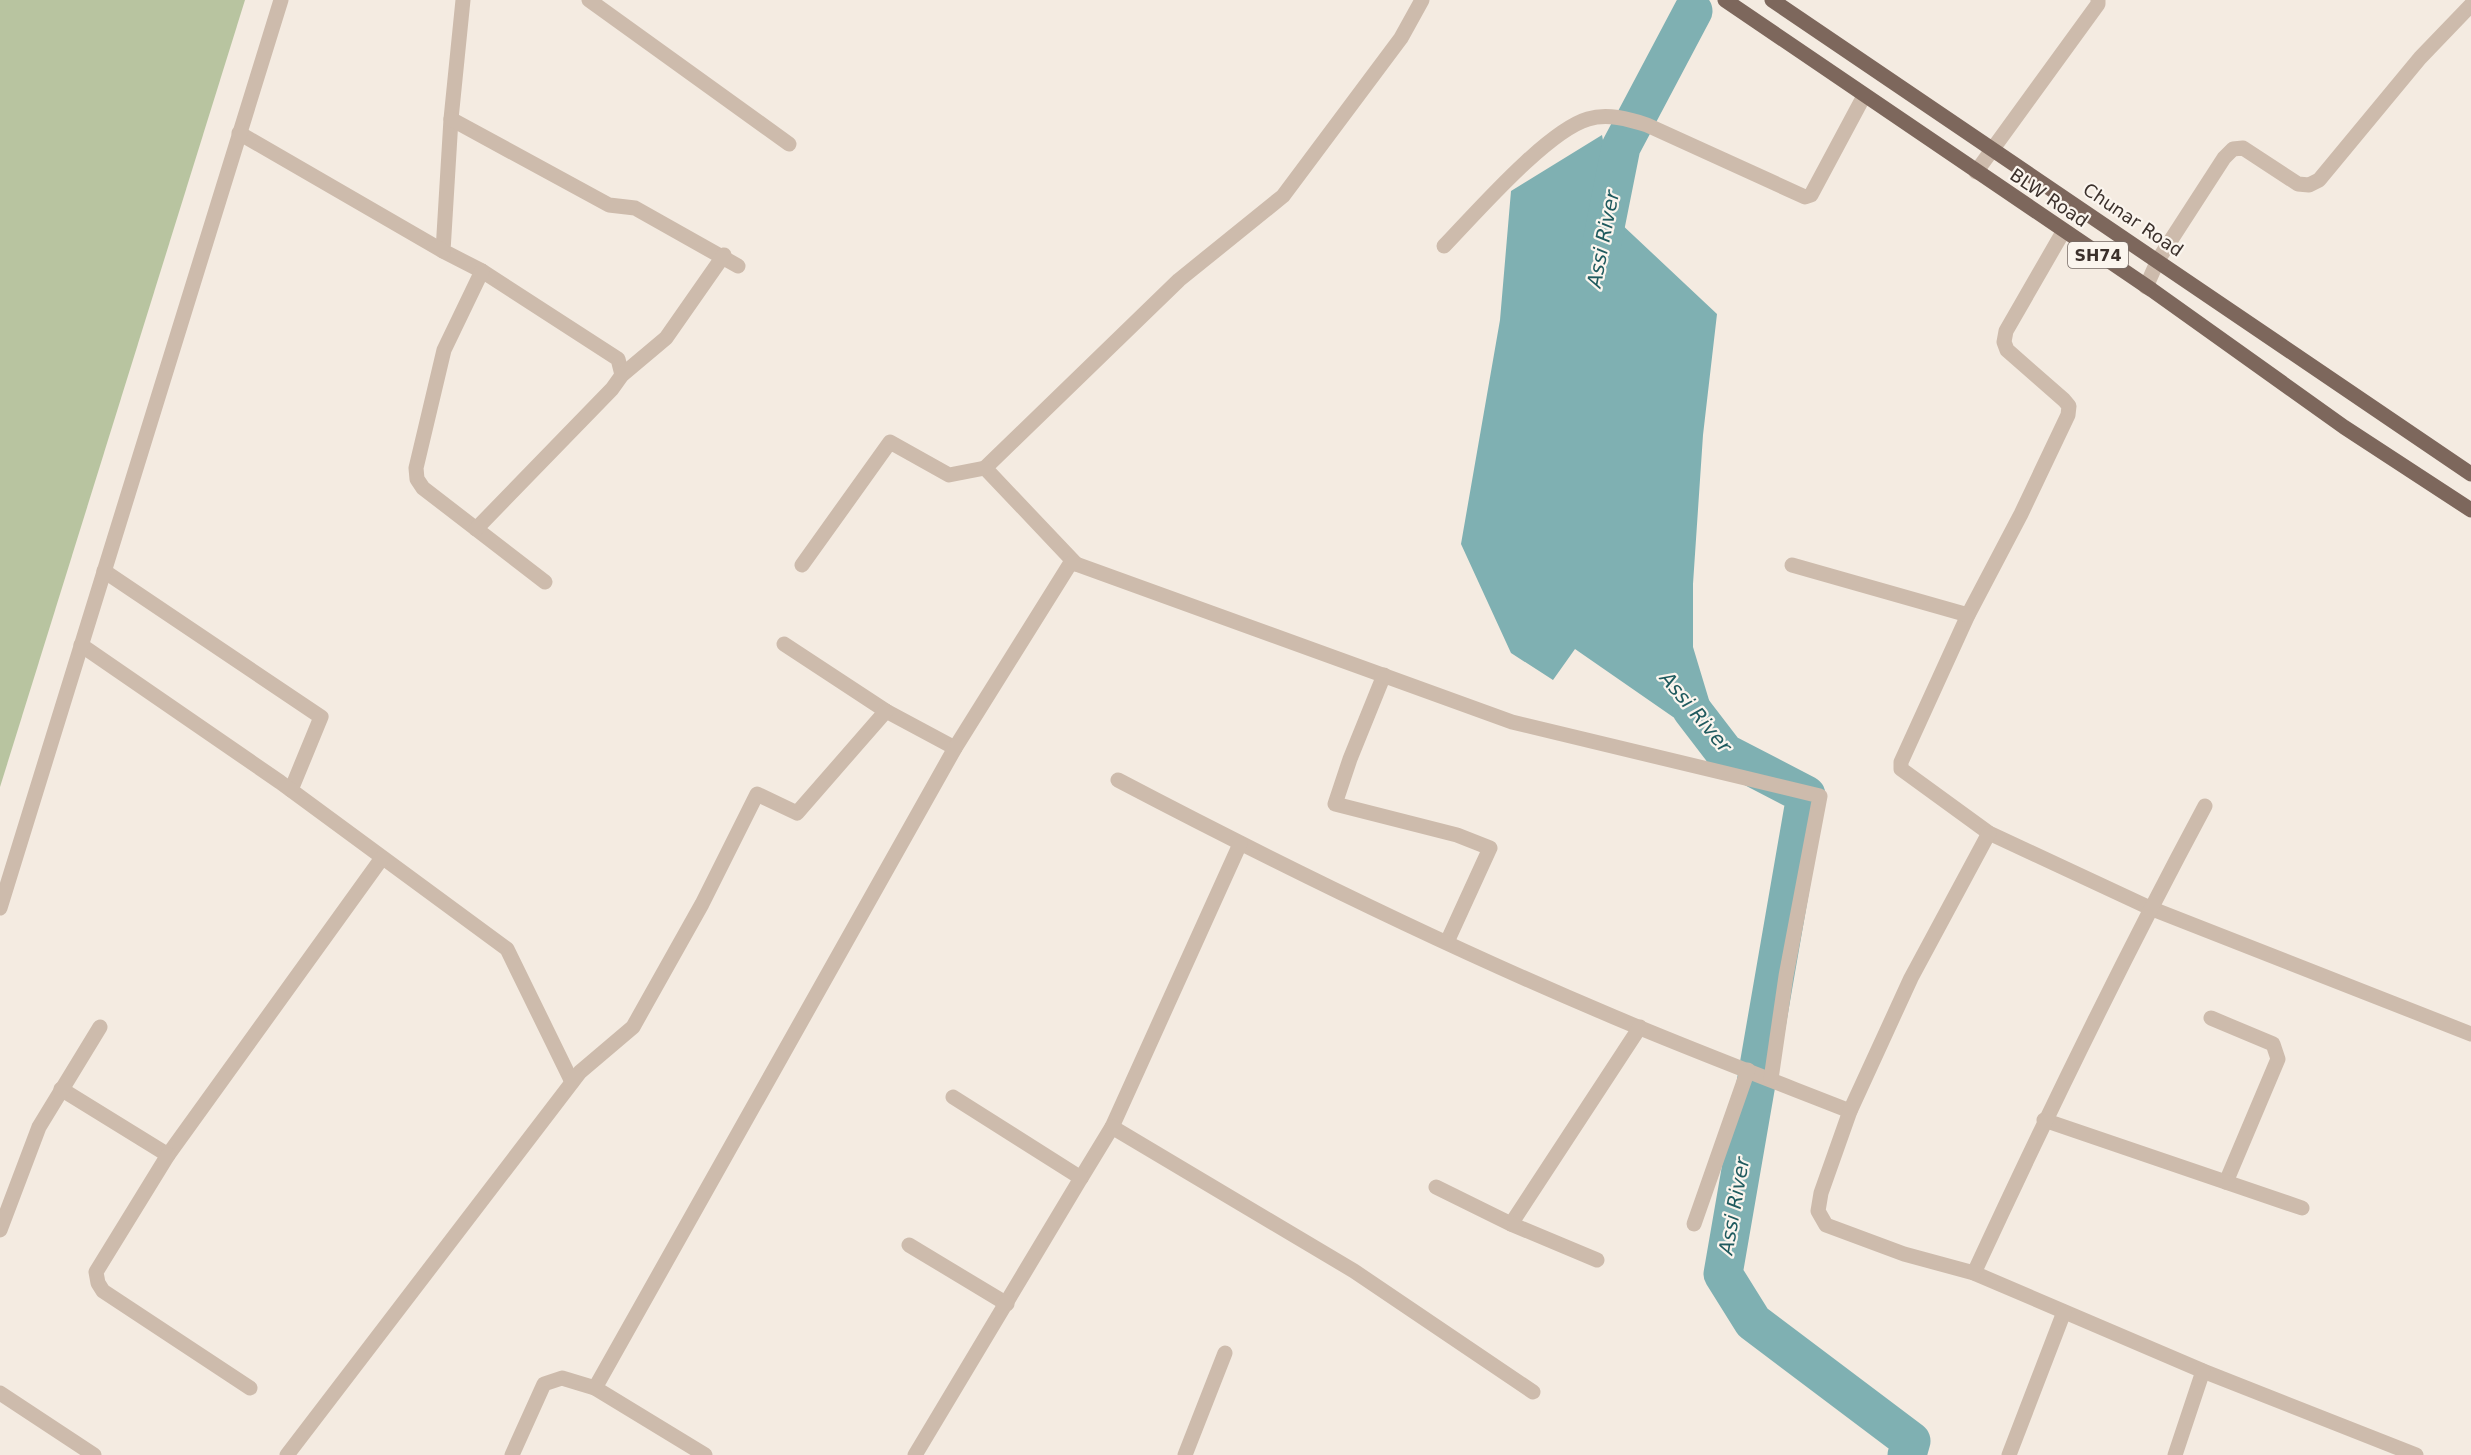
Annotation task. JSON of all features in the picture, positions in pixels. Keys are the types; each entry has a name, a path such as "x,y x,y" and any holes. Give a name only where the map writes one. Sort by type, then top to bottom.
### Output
{"main road":[{"name":"Chunar Road","path":"1772,0 2471,474"},
{"name":"BLW Road","path":"1727,1 2063,232 2146,286 2344,427 2471,510"}],"street":[{"path":"0,908 281,0"},
{"path":"443,251 451,119 463,0"},
{"path":"589,0 789,144"},
{"path":"802,565 890,442 949,475 985,468 1179,280 1283,196 1401,38 1422,0"},
{"path":"1976,172 1991,148 2098,4 2098,0"},
{"path":"2146,286 2158,260 2224,158 2233,149 2243,148 2298,184 2309,185 2319,180 2420,58 2471,5"},
{"path":"1444,246 1522,167 1551,142 1590,118 1628,119 1647,125 1805,197 1815,191 1864,96"},
{"path":"451,119 609,205 635,208 723,255 738,266"},
{"path":"239,133 443,251 482,271 618,359 622,375"},
{"path":"2063,232 2006,331 2004,342 2007,350 2064,400 2069,406 2068,415 2021,514 1968,615 1901,762 1901,769 1989,833 2150,908 2471,1034"},
{"path":"476,529 612,389 622,375 666,338 723,255"},
{"path":"482,271 444,350 416,468 417,479 423,488 545,582"},
{"path":"985,468 1076,564 1512,722 1820,796 1786,976 1771,1079"},
{"path":"595,1388 955,748 1001,678 1067,567 1076,564"},
{"path":"1792,565 1968,615"},
{"path":"104,571 321,717 291,790"},
{"path":"784,644 886,711 955,748"},
{"path":"81,645 291,790 507,949 572,1082"},
{"path":"1384,675 1350,759 1335,804 1456,835 1490,848 1447,942"},
{"path":"287,1455 580,1072 633,1027 702,904 757,794 797,813 886,711"},
{"path":"1119,780 1240,844 1447,942 1640,1027 1850,1111"},
{"path":"1974,1273 2044,1120 2150,908 2205,806"},
{"path":"1989,833 1911,978 1850,1111 1821,1193 1818,1211 1826,1225 1904,1254 1974,1273 2203,1371 2416,1455"},
{"path":"915,1455 1112,1127 1240,844"},
{"path":"250,1388 104,1291 98,1283 96,1272 168,1155 382,858"},
{"path":"2211,1018 2273,1044 2278,1059 2226,1182"},
{"path":"0,1230 29,1149 100,1027"},
{"path":"1511,1224 1640,1027"},
{"path":"1694,1224 1748,1070"},
{"path":"62,1089 168,1155"},
{"path":"953,1097 1081,1178"},
{"path":"2044,1120 2302,1208"},
{"path":"1112,1127 1354,1271 1533,1392"},
{"path":"1436,1187 1511,1224 1598,1260"},
{"path":"909,1245 1007,1304"},
{"path":"2009,1455 2064,1312"},
{"path":"1185,1455 1225,1353"},
{"path":"2175,1455 2203,1371"},
{"path":"512,1455 544,1384 562,1378 595,1388 705,1455"},
{"path":"0,1393 94,1455"}],"green space":[{"path":"0,0 245,0 0,787"}],"water":[{"path":"1602,135 1618,221 1717,314 1703,435 1693,584 1693,647 1725,753 1575,649 1553,680 1511,653 1461,544 1500,320 1511,191"}],"waterway":[{"name":"Assi River","path":"1602,242 1621,147 1693,11"},
{"name":"Assi River","path":"1692,710 1725,753 1806,795 1723,1274 1753,1322 1911,1441 1907,1455"}]}
